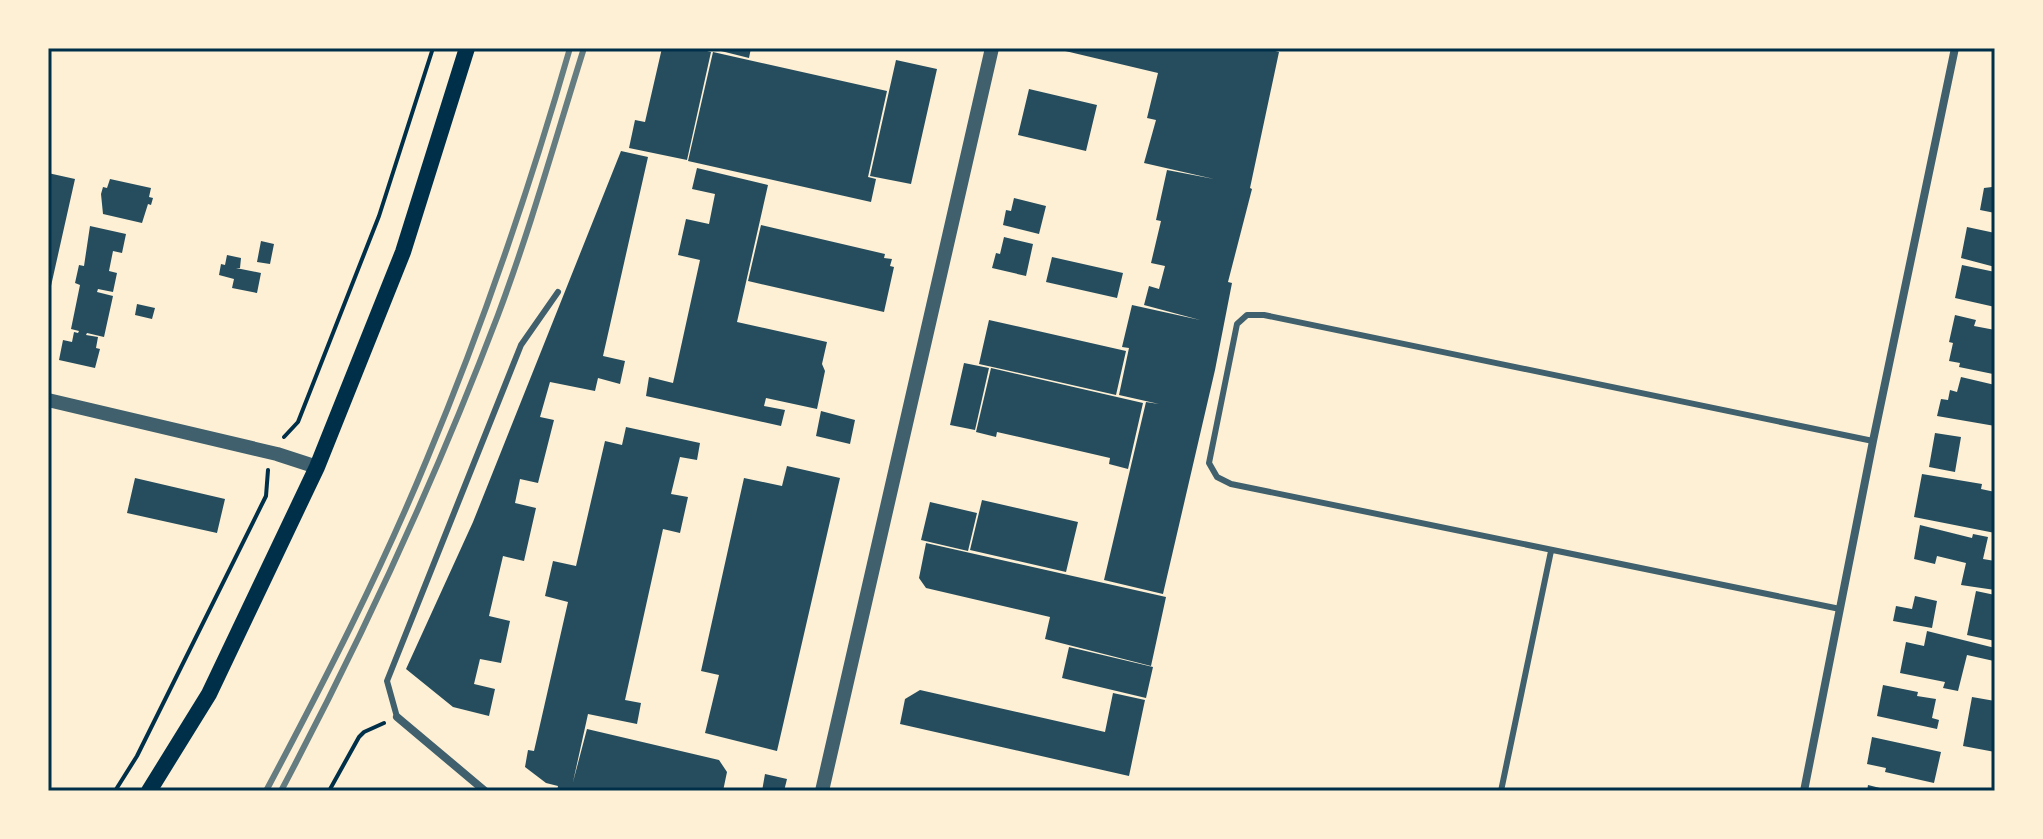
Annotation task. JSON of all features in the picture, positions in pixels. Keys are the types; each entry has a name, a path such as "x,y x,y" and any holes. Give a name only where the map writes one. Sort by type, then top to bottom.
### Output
{"main road":[{"path":"149,791 209,694 317,467 403,252 467,48"}],"street":[{"path":"822,791 992,48"},
{"path":"1804,791 1955,48"},
{"path":"48,400 277,454 317,467"},
{"path":"397,717 485,791"}],"lane":[{"path":"397,717 387,681 521,345 558,292"},
{"path":"1840,609 1231,484 1217,477 1209,463 1237,324 1247,315 1264,315 1873,441"},
{"path":"1501,791 1551,551"}],"path":[{"path":"286,432 298,422 374,230 433,48"},
{"path":"115,791 137,756 266,496 266,474"},
{"path":"329,791 359,737 370,728 397,717"}],"building":[{"path":"662,48 695,48 711,52 687,160 629,148 635,120 645,122"},
{"path":"709,48 751,48 749,58"},
{"path":"1061,48 1264,48 1279,52 1252,189 1228,282 1232,283 1215,370 1163,594 1104,580 1146,402 1159,404 1119,395 1129,348 1122,347 1132,305 1200,320 1144,305 1149,286 1159,289 1165,266 1151,263 1161,221 1156,220 1167,170 1214,179 1144,163 1156,120 1147,118 1158,73"},
{"path":"713,52 887,91 868,177 876,179 871,202 688,161"},
{"path":"896,60 937,69 911,184 870,176"},
{"path":"1029,89 1097,105 1086,151 1018,135"},
{"path":"621,151 648,157 603,356 625,361 620,384 598,378 595,391 550,382 540,417 554,420 538,483 520,479 515,503 536,508 524,561 503,556 489,616 510,621 501,663 480,659 474,684 495,689 489,716 453,707 406,669 473,522"},
{"path":"697,168 768,185 737,322 827,342 817,409 766,398 764,406 785,410 781,426 646,396 649,377 673,383 700,260 678,255 686,219 709,224 715,194 692,189"},
{"path":"48,173 75,179 51,286 48,284"},
{"path":"1994,177 1995,213 1980,210 1984,188 1992,187"},
{"path":"110,179 151,188 149,197 153,198 142,223 103,214 101,194"},
{"path":"1014,198 1046,206 1039,234 1003,225 1006,210 1011,211"},
{"path":"761,225 885,254 884,258 892,259 890,266 894,267 884,312 748,281"},
{"path":"90,226 126,234 122,253 113,251 109,271 117,273 113,292 98,289 97,292 113,296 104,337 86,335 98,337 96,348 100,349 95,368 59,360 63,340 72,342 74,332 79,331 71,329 80,285 75,283 79,265 84,266"},
{"path":"1967,227 1995,233 1995,267 1961,258"},
{"path":"1004,237 1033,244 1026,276 992,268 996,253 1000,254"},
{"path":"261,241 274,244 270,264 257,262"},
{"path":"227,255 241,258 240,268 236,268 261,273 257,293 232,288 234,279 219,275"},
{"path":"1052,257 1123,273 1117,298 1046,282"},
{"path":"1962,265 1995,272 1995,307 1955,298"},
{"path":"137,304 155,308 152,319 135,315"},
{"path":"1955,315 1976,320 1974,326 1995,330 1993,374 1959,367 1960,363 1949,361 1953,343 1949,342"},
{"path":"989,320 1126,351 1116,395 979,364"},
{"path":"964,363 989,368 975,430 950,425"},
{"path":"991,368 1143,403 1128,469 1109,464 1110,458 997,432 996,437 976,432"},
{"path":"1961,377 1995,385 1995,426 1937,416 1941,399 1948,400 1950,390 1957,392"},
{"path":"821,411 855,420 850,444 816,436"},
{"path":"626,427 700,443 697,460 680,457 671,494 688,497 680,533 663,529 625,700 641,703 637,724 588,714 573,782 587,729 719,760 727,772 723,791 557,791 558,786 546,783 525,767 528,750 534,751 568,602 545,596 553,561 576,566 605,441 622,445"},
{"path":"1935,433 1961,437 1955,472 1929,467"},
{"path":"787,466 840,478 777,751 705,733 719,675 701,671 744,478 782,486"},
{"path":"1922,474 1982,484 1981,489 1995,492 1995,533 1914,517"},
{"path":"135,478 225,499 217,533 127,513"},
{"path":"982,500 1078,522 1066,572 970,550"},
{"path":"930,502 977,513 968,551 921,540"},
{"path":"1920,525 1972,538 1973,534 1988,537 1983,559 1995,561 1995,590 1961,585 1966,563 1937,556 1935,564 1914,559"},
{"path":"926,543 1166,597 1151,666 1045,639 1050,617 926,588 919,578"},
{"path":"1976,591 1995,595 1995,641 1967,635"},
{"path":"1915,596 1937,601 1932,628 1893,621 1896,606 1912,609"},
{"path":"1927,631 1995,648 1994,661 1967,655 1958,691 1943,688 1945,682 1900,673 1906,642 1924,646"},
{"path":"1069,647 1153,667 1146,698 1062,678"},
{"path":"1883,685 1936,699 1932,718 1939,720 1937,729 1877,716"},
{"path":"920,690 1105,732 1113,693 1145,700 1129,776 900,724 905,699"},
{"path":"1972,697 1995,701 1995,752 1963,746"},
{"path":"1872,737 1941,752 1934,783 1885,772 1886,768 1867,764"},
{"path":"765,774 787,779 784,791 762,791"},
{"path":"1868,785 1888,790 1888,791 1867,791"}],"railway":[{"path":"266,791 351,627 427,459 504,255 570,48"},
{"path":"281,791 397,556 474,376 521,249 584,48"}]}
